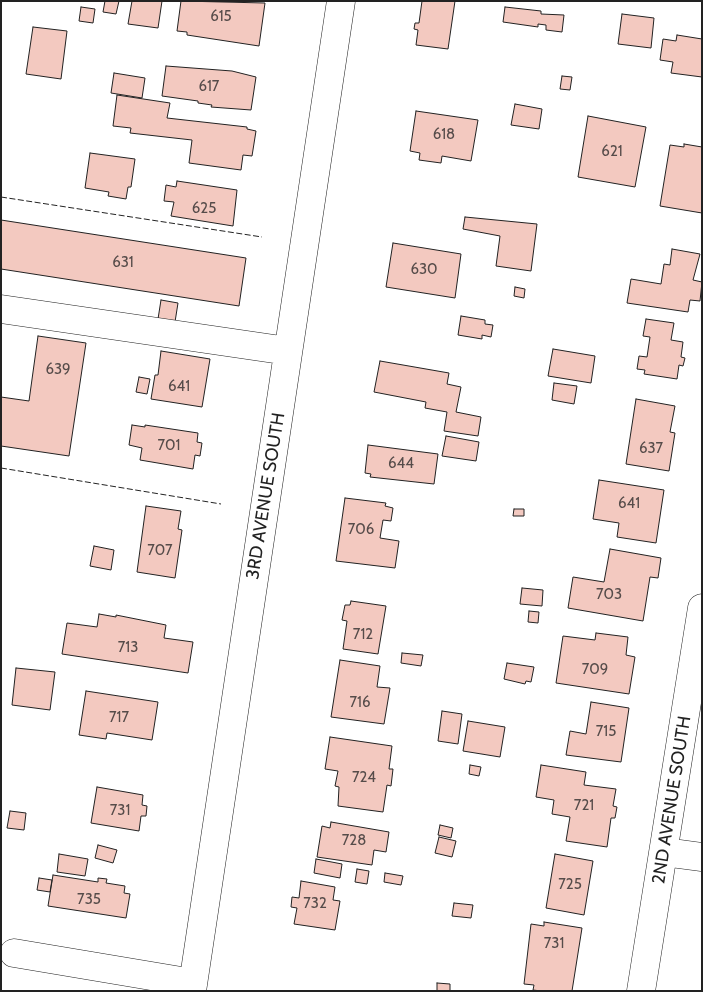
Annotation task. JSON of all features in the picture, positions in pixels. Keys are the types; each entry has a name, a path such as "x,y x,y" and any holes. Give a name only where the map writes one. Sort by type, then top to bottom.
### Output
{"street":[{"name":"3RD AVENUE SOUTH","path":"192,987 341,1"},
{"path":"1,309 288,351"},
{"name":"2ND AVENUE SOUTH","path":"641,991 664,852 695,699 702,608"},
{"path":"664,852 702,857"},
{"path":"14,953 192,987"}],"building":[{"path":"105,1 119,1 116,14 103,12"},
{"path":"132,1 162,1 158,28 128,24"},
{"path":"181,1 265,3 259,46 187,35 187,32 177,31"},
{"path":"422,1 455,1 448,49 416,45 418,30 414,29 415,23 419,23"},
{"path":"81,7 95,9 93,23 79,21"},
{"path":"505,7 541,11 541,14 564,15 562,32 546,30 546,25 538,24 538,27 503,22"},
{"path":"622,14 654,18 651,48 618,44"},
{"path":"33,27 67,31 61,79 26,74"},
{"path":"677,35 702,39 702,77 671,73 673,62 660,60 663,39 676,41"},
{"path":"166,66 232,71 256,77 251,110 211,107 212,105 198,103 198,101 162,96"},
{"path":"114,73 145,78 142,98 111,93"},
{"path":"562,76 572,77 570,90 560,89"},
{"path":"117,95 170,103 167,118 247,127 247,129 256,131 252,156 243,155 241,170 189,163 192,140 130,133 131,128 113,126"},
{"path":"515,104 542,109 539,129 511,125"},
{"path":"416,111 478,120 471,161 442,156 441,163 419,160 420,153 410,151"},
{"path":"588,116 646,127 635,187 578,177"},
{"path":"684,144 702,147 702,213 660,206 670,145 684,147"},
{"path":"90,153 135,159 131,187 128,187 126,199 108,196 109,192 85,188"},
{"path":"177,181 237,190 233,226 171,216 174,202 164,201 166,185 176,187"},
{"path":"465,217 537,224 531,271 496,266 500,236 463,229"},
{"path":"1,220 246,258 239,306 1,269"},
{"path":"393,243 461,254 455,298 386,287"},
{"path":"672,249 700,254 693,280 702,282 700,301 690,300 688,312 627,303 631,279 661,284 664,264 670,265"},
{"path":"515,287 525,289 524,298 514,296"},
{"path":"161,300 178,303 175,322 158,319"},
{"path":"461,316 485,320 485,324 493,325 491,337 482,335 482,339 458,335"},
{"path":"646,319 674,323 671,340 683,342 681,357 685,358 683,366 679,365 677,379 644,374 645,370 637,369 639,356 647,357 650,337 643,336"},
{"path":"38,336 86,343 69,456 1,446 1,397 29,401"},
{"path":"553,349 595,356 591,383 548,376"},
{"path":"161,351 210,359 202,407 151,399 155,375 158,375"},
{"path":"380,361 449,373 447,384 461,387 456,412 481,417 478,436 444,431 447,412 425,408 426,402 374,392"},
{"path":"139,377 150,379 147,394 136,392"},
{"path":"554,383 577,386 574,404 552,400"},
{"path":"636,399 675,406 670,432 675,433 669,471 626,464"},
{"path":"132,425 145,427 145,425 198,433 197,442 202,443 200,456 195,455 193,469 140,460 142,448 129,445"},
{"path":"446,436 479,442 476,461 442,456"},
{"path":"368,445 438,454 434,484 370,477 371,474 365,473"},
{"path":"599,480 664,490 656,543 617,537 619,523 593,519"},
{"path":"345,498 386,503 385,506 393,508 391,521 383,520 380,538 399,541 395,568 336,561"},
{"path":"146,506 181,511 178,529 182,530 175,578 137,572"},
{"path":"514,509 524,509 524,516 513,516"},
{"path":"94,546 114,550 111,570 90,566"},
{"path":"610,549 661,558 658,578 650,577 643,621 568,608 573,577 604,582"},
{"path":"522,588 543,590 542,606 520,604"},
{"path":"351,601 386,606 378,654 343,649 347,621 342,620 345,605 350,605"},
{"path":"529,611 539,612 538,623 528,622"},
{"path":"99,614 116,617 116,615 166,625 164,638 193,642 188,673 62,654 67,623 97,627"},
{"path":"596,633 628,637 626,655 635,657 629,694 556,683 563,636 595,640"},
{"path":"402,653 423,655 421,666 401,663"},
{"path":"340,660 380,666 377,687 390,688 384,724 331,717"},
{"path":"507,663 534,667 531,682 526,681 525,684 504,679"},
{"path":"16,668 55,672 50,710 12,705"},
{"path":"86,691 158,702 152,740 107,733 106,739 79,735"},
{"path":"591,702 629,708 621,762 566,755 570,731 586,734"},
{"path":"442,711 462,714 458,744 438,741"},
{"path":"468,721 505,727 500,757 463,751"},
{"path":"330,737 392,746 389,769 393,769 391,786 387,785 383,812 338,806 339,787 335,786 338,771 325,769"},
{"path":"470,765 481,767 479,776 469,774"},
{"path":"541,765 586,772 584,785 616,789 613,806 617,807 615,818 611,818 607,847 566,841 570,817 552,814 554,800 536,797"},
{"path":"97,787 143,795 142,805 147,806 146,816 141,816 139,831 91,823"},
{"path":"10,811 26,813 24,830 7,828"},
{"path":"331,822 389,832 386,852 374,850 372,865 317,857 322,826 330,828"},
{"path":"440,825 453,828 451,838 438,835"},
{"path":"439,837 456,841 452,857 435,853"},
{"path":"98,845 117,850 113,863 95,858"},
{"path":"59,854 88,859 85,876 57,872"},
{"path":"555,854 593,861 584,915 546,908"},
{"path":"316,859 342,864 340,878 314,873"},
{"path":"357,869 369,871 367,884 355,882"},
{"path":"385,873 403,876 401,885 384,882"},
{"path":"53,875 98,882 98,878 107,879 106,883 125,886 124,893 130,894 126,918 48,906"},
{"path":"39,878 52,880 50,892 37,890"},
{"path":"301,881 335,887 333,900 340,901 335,930 294,924 297,908 291,907 292,897 299,898"},
{"path":"454,903 473,905 471,918 452,916"},
{"path":"544,922 582,928 572,991 533,990 534,985 524,984 531,924 544,926"},
{"path":"437,983 450,984 450,991 437,991"}],"fence":[{"path":"1,197 262,237"},
{"path":"1,468 221,504"}]}
